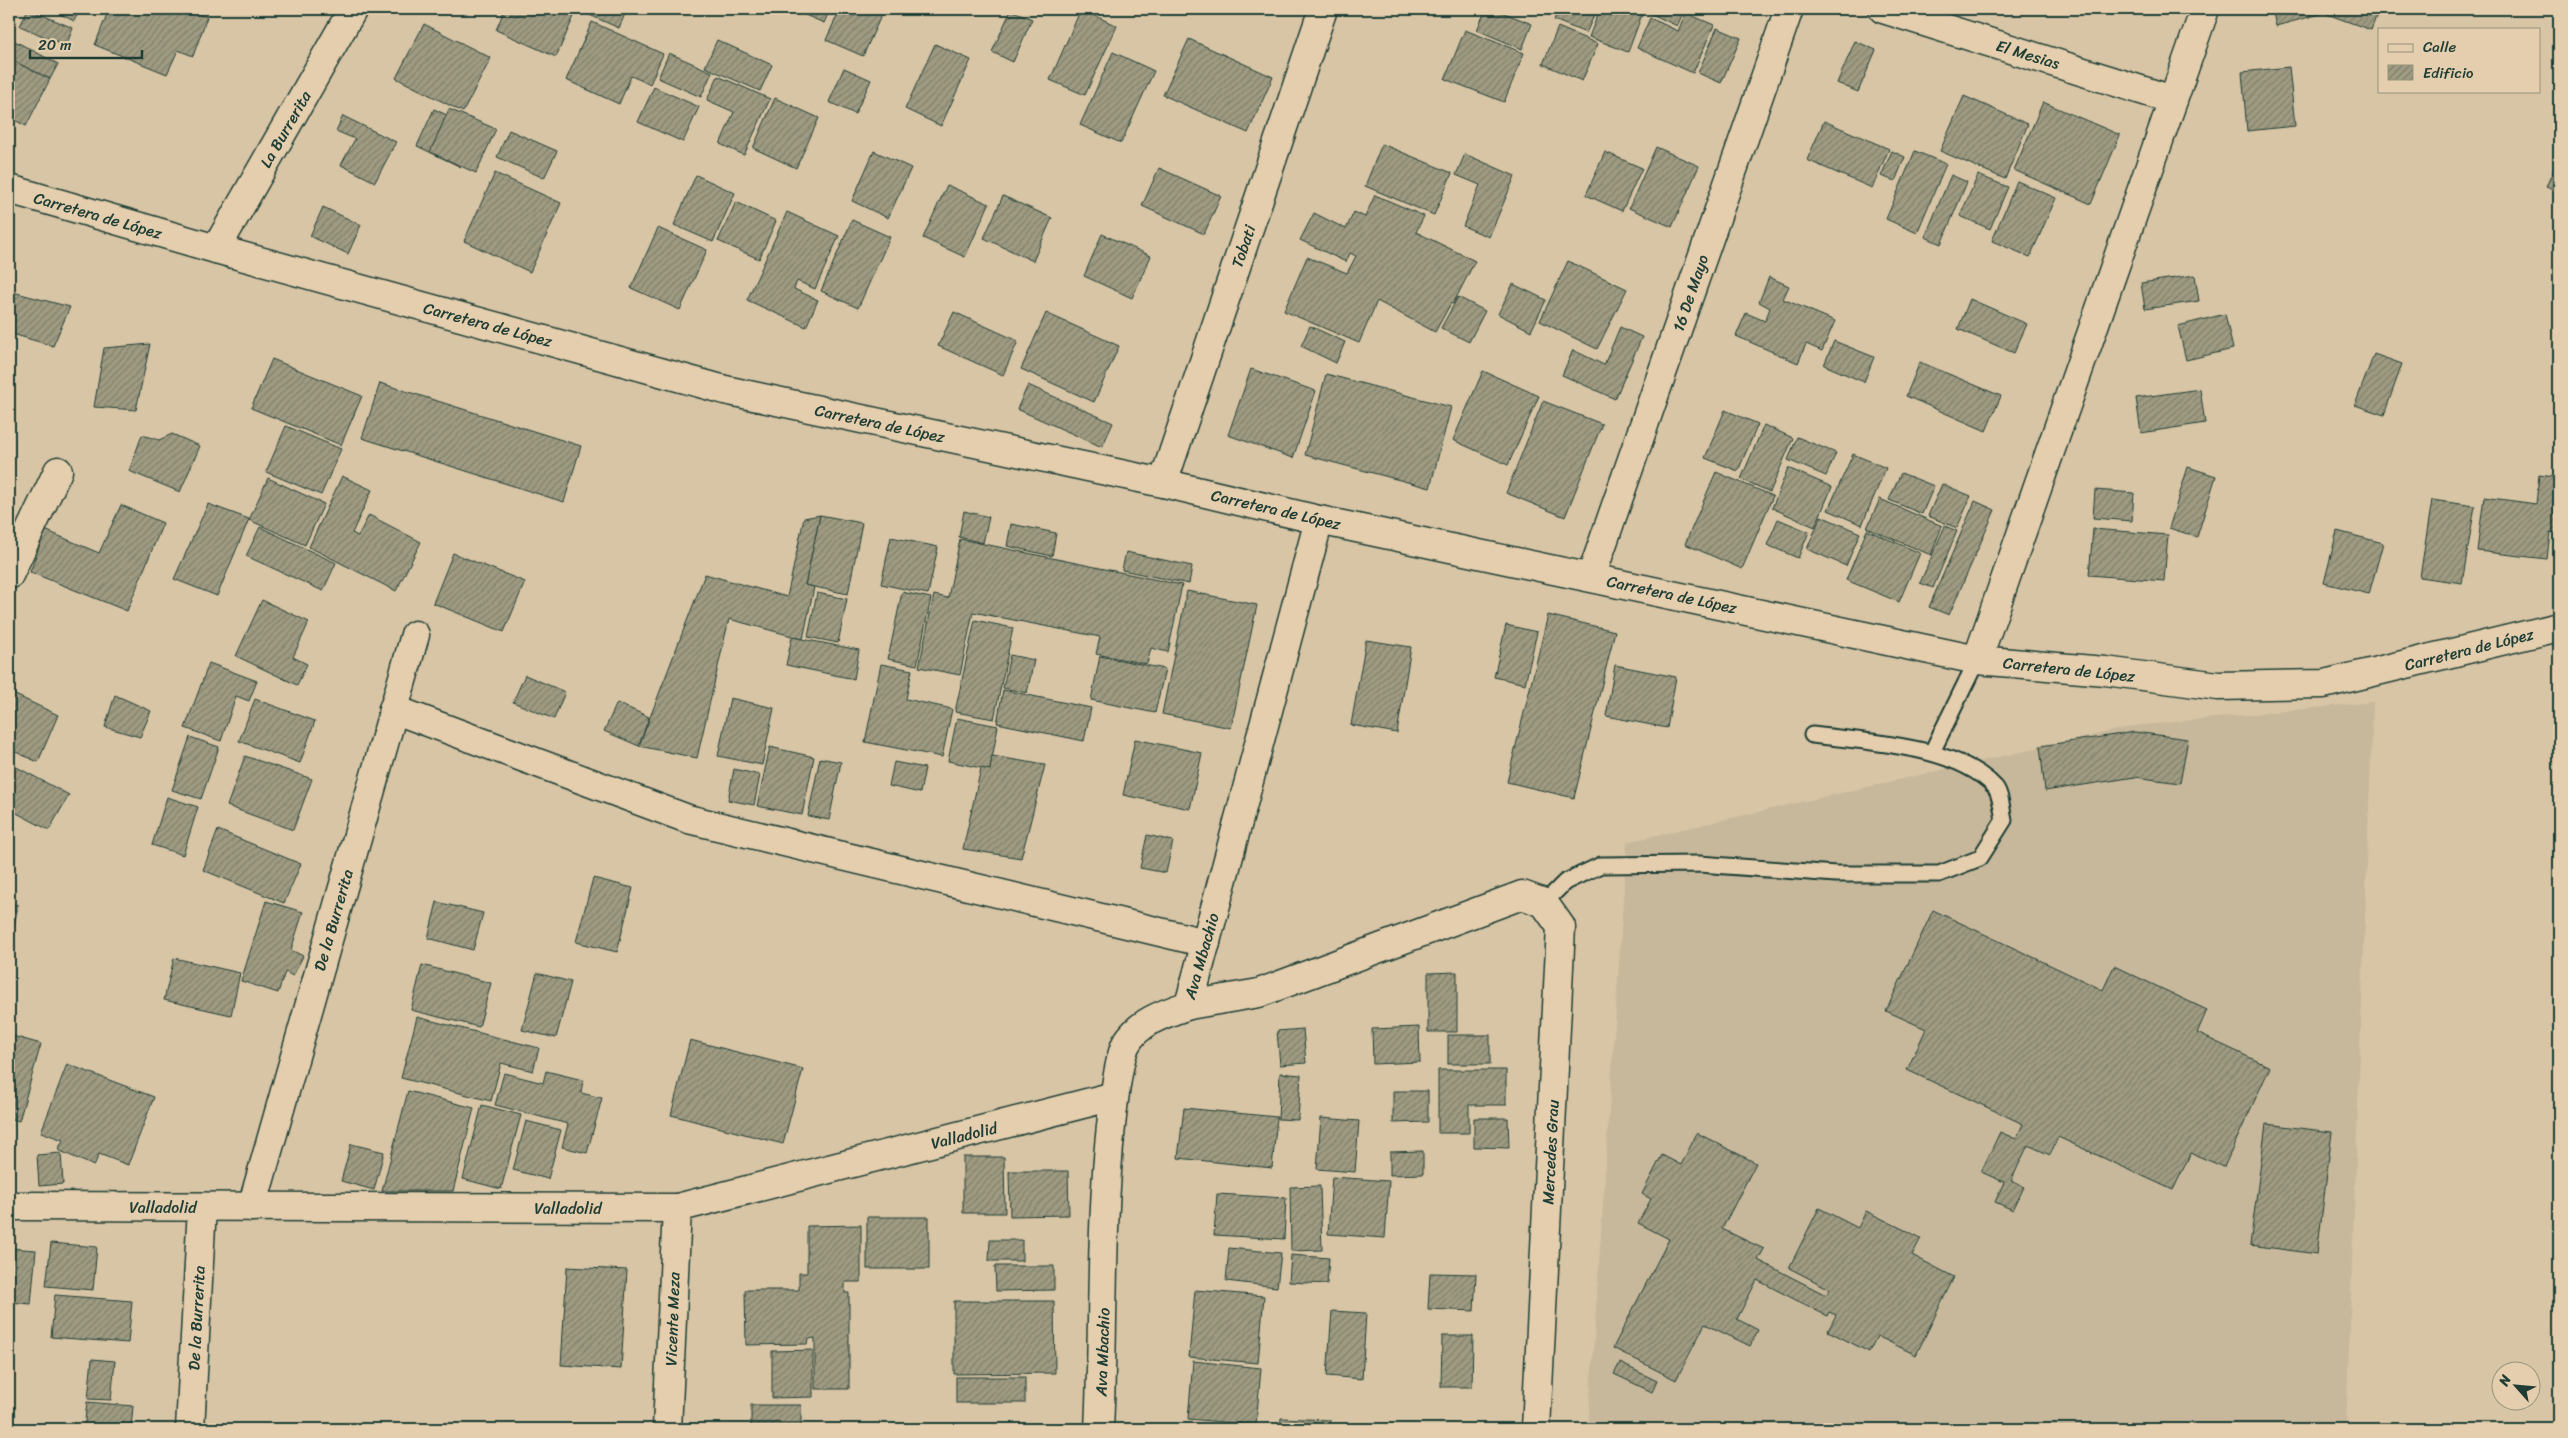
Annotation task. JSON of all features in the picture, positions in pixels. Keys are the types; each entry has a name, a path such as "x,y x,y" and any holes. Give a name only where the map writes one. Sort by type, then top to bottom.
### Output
{"street":[{"name":"La Burrerita","path":"216,250 354,9"},
{"name":"16 De Mayo","path":"1591,576 1789,9"},
{"name":"El Mesias","path":"1883,9 2173,100"},
{"path":"1977,660 2205,9"},
{"name":"Tobati","path":"1163,483 1318,10"},
{"name":"Carretera de López","path":"9,189 216,250 725,390 1163,483 1319,520 1591,576 1977,660 2105,671 2218,686 2324,684 2559,627"},
{"path":"9,575 58,470"},
{"name":"Ava Mbachio","path":"1099,1429 1103,1347 1105,1179 1114,1096 1126,1045 1141,1027 1159,1015 1189,1005 1319,520"},
{"name":"De la Burrerita","path":"252,1207 415,635"},
{"path":"393,709 688,820 1206,944"},
{"path":"1189,1005 1259,993 1533,899"},
{"name":"Mercedes Grau","path":"1533,899 1561,927 1536,1429"},
{"name":"Valladolid","path":"9,1206 677,1208 1114,1096"},
{"name":"De la Burrerita","path":"190,1429 202,1207"},
{"name":"Vicente Meza","path":"667,1429 677,1208"}],"lane":[{"path":"1932,752 1977,660"},
{"path":"1533,899 1601,865 1699,864 1836,874 1939,874 1980,858 2004,820 1996,788 1974,772 1932,752 1812,735"}],"shaded area":[{"path":"2373,702 2346,1429 1588,1429 1627,842 2134,726"}],"building":[{"path":"28,9 73,28 66,46 20,26"},
{"path":"50,9 80,9 74,21"},
{"path":"109,9 184,9 207,17 193,56 178,50 167,74 95,45"},
{"path":"505,9 563,9 575,14 556,57 496,30"},
{"path":"576,9 627,9 619,28"},
{"path":"791,9 830,9 824,23"},
{"path":"840,9 884,9 863,56 826,40"},
{"path":"1081,9 1117,26 1085,95 1050,80"},
{"path":"1486,9 1494,9 1532,24 1522,49 1477,30"},
{"path":"1559,9 1597,9 1586,33 1554,20"},
{"path":"1600,9 1644,9 1628,52 1589,37"},
{"path":"1649,9 1685,9 1677,26 1648,12"},
{"path":"2272,9 2379,9 2371,30 2324,13 2276,26"},
{"path":"1011,10 1032,19 1013,62 992,52"},
{"path":"1686,13 1714,25 1693,73 1637,48 1650,18 1678,31"},
{"path":"592,22 663,54 650,84 631,76 619,104 566,80"},
{"path":"424,24 491,58 463,112 396,78"},
{"path":"1558,27 1598,44 1582,81 1543,64"},
{"path":"1717,28 1741,38 1721,83 1698,73"},
{"path":"1465,30 1524,53 1504,102 1445,79"},
{"path":"1189,39 1273,77 1248,133 1163,95"},
{"path":"13,40 58,64 50,79 9,59 9,48"},
{"path":"717,40 772,65 760,91 705,67"},
{"path":"1855,41 1876,50 1858,92 1837,83"},
{"path":"935,44 971,60 941,126 905,109"},
{"path":"1113,52 1154,71 1121,143 1080,125"},
{"path":"669,53 712,72 701,97 658,78"},
{"path":"9,59 50,79 26,126 9,117"},
{"path":"2289,67 2295,126 2247,131 2242,72"},
{"path":"844,68 871,80 855,114 829,102"},
{"path":"718,76 770,99 744,155 720,144 734,112 707,100"},
{"path":"654,87 699,107 683,142 638,122"},
{"path":"1964,96 2028,124 2005,179 1940,151"},
{"path":"775,98 819,118 796,168 753,148"},
{"path":"2043,102 2120,135 2091,204 2014,170"},
{"path":"434,109 478,130 461,167 417,146"},
{"path":"449,109 496,129 476,173 430,152"},
{"path":"343,116 396,142 375,182 341,165 355,139 336,131"},
{"path":"1824,121 1889,149 1872,188 1807,160"},
{"path":"509,130 557,151 544,178 497,157"},
{"path":"1382,144 1452,173 1434,215 1365,186"},
{"path":"1656,147 1699,166 1672,227 1629,208"},
{"path":"874,151 911,168 888,218 852,201"},
{"path":"1892,151 1905,157 1895,181 1881,176"},
{"path":"1915,151 1946,164 1917,233 1886,219"},
{"path":"1605,152 1642,168 1622,211 1586,195"},
{"path":"1465,154 1515,176 1489,237 1463,226 1480,185 1456,175"},
{"path":"2559,157 2559,192 2546,187"},
{"path":"1159,168 1221,196 1204,234 1142,206"},
{"path":"495,173 561,203 530,272 464,241"},
{"path":"696,175 735,193 713,242 674,225"},
{"path":"1951,175 1967,182 1941,244 1925,237"},
{"path":"1978,175 2008,187 1990,229 1960,216"},
{"path":"2017,181 2056,198 2030,257 1992,241"},
{"path":"947,185 989,204 965,257 923,238"},
{"path":"1375,195 1424,216 1416,232 1475,261 1453,304 1451,303 1435,332 1377,301 1359,343 1284,311 1307,257 1347,273 1356,256 1350,253 1346,262 1300,240 1314,213 1346,229 1354,212 1365,217"},
{"path":"1003,196 1052,218 1033,261 984,238"},
{"path":"736,202 776,221 759,259 718,241"},
{"path":"323,207 361,225 348,254 310,236"},
{"path":"787,212 839,236 815,289 797,281 794,289 818,300 806,327 747,300"},
{"path":"852,220 890,237 858,308 821,291"},
{"path":"658,228 707,250 680,310 631,288"},
{"path":"1102,234 1151,256 1132,298 1084,276"},
{"path":"1568,261 1627,289 1597,349 1540,321"},
{"path":"2195,275 2199,301 2145,309 2141,283"},
{"path":"1769,277 1789,286 1783,299 1835,321 1822,351 1806,344 1798,363 1736,336 1746,313 1765,321 1770,308 1759,302"},
{"path":"1513,284 1546,300 1531,331 1498,314"},
{"path":"9,291 70,307 53,346 9,333"},
{"path":"1458,297 1485,311 1469,342 1441,328"},
{"path":"1970,299 2027,324 2014,353 1958,329"},
{"path":"954,312 1018,341 1003,375 938,346"},
{"path":"1046,313 1119,346 1094,402 1021,369"},
{"path":"2225,314 2233,349 2186,360 2178,326"},
{"path":"1310,326 1345,342 1336,363 1301,346"},
{"path":"1620,327 1642,337 1615,399 1562,375 1573,350 1604,365"},
{"path":"1834,341 1874,357 1864,382 1824,365"},
{"path":"150,344 136,410 94,407 104,348"},
{"path":"2374,354 2402,364 2384,415 2355,405"},
{"path":"272,359 362,396 341,445 251,408"},
{"path":"1920,362 2001,396 1986,431 1906,396"},
{"path":"1251,369 1316,391 1293,458 1228,435"},
{"path":"1483,371 1539,396 1508,465 1453,440"},
{"path":"1326,374 1451,407 1430,488 1305,455"},
{"path":"380,383 581,446 564,502 362,438"},
{"path":"1028,385 1113,423 1102,447 1017,409"},
{"path":"2200,389 2205,423 2141,433 2136,398"},
{"path":"1543,401 1602,424 1565,517 1506,493"},
{"path":"1725,410 1758,424 1738,471 1705,458"},
{"path":"1764,425 1793,438 1770,492 1741,479"},
{"path":"286,426 341,449 321,495 266,472"},
{"path":"172,434 200,446 180,492 129,471 142,435 159,440"},
{"path":"1797,437 1836,453 1826,476 1788,460"},
{"path":"1853,454 1886,468 1862,525 1828,510"},
{"path":"2188,467 2216,476 2197,537 2169,528"},
{"path":"1788,468 1832,487 1815,527 1772,508"},
{"path":"1716,472 1773,496 1742,569 1685,544"},
{"path":"1901,473 1934,486 1922,514 1889,500"},
{"path":"2539,475 2559,478 2559,534 2550,532 2547,559 2477,551 2484,497 2536,504"},
{"path":"342,476 372,490 352,533 358,536 369,515 421,542 396,591 309,547"},
{"path":"268,478 324,504 305,545 249,520"},
{"path":"1942,484 1971,496 1957,528 1928,516"},
{"path":"2095,490 2134,493 2132,521 2093,518"},
{"path":"1880,499 1942,526 1931,555 1867,528"},
{"path":"2432,500 2475,506 2462,583 2420,577"},
{"path":"1975,501 1995,510 1949,615 1929,607"},
{"path":"208,504 249,519 217,596 174,579"},
{"path":"121,505 163,523 127,611 30,572 45,530 99,553"},
{"path":"964,511 989,517 983,543 959,537"},
{"path":"820,515 862,523 848,594 805,585"},
{"path":"820,515 805,585 814,587 803,639 729,619 697,758 639,746 705,574 787,597 804,518"},
{"path":"1821,516 1860,533 1846,566 1807,549"},
{"path":"1778,519 1809,532 1798,558 1767,545"},
{"path":"1011,524 1056,533 1052,556 1007,546"},
{"path":"1945,526 1957,531 1933,588 1920,583"},
{"path":"260,527 336,563 323,591 246,556"},
{"path":"2093,529 2168,535 2164,581 2089,575"},
{"path":"1867,530 1920,553 1899,602 1846,580"},
{"path":"2337,531 2383,543 2369,594 2324,583"},
{"path":"891,537 938,547 928,594 881,584"},
{"path":"960,539 1182,585 1168,652 1151,648 1147,664 1096,654 1100,637 973,612 960,675 919,667 934,595 948,598"},
{"path":"1126,552 1192,566 1189,584 1122,570"},
{"path":"453,553 525,582 504,632 433,603"},
{"path":"1187,591 1257,605 1231,728 1162,714"},
{"path":"902,592 931,598 917,665 888,659"},
{"path":"817,593 847,599 838,643 808,637"},
{"path":"262,600 309,622 293,657 307,664 297,685 236,656"},
{"path":"1548,615 1615,631 1574,798 1507,782"},
{"path":"975,620 1013,628 994,719 955,712"},
{"path":"1506,625 1537,632 1525,684 1494,677"},
{"path":"792,637 859,650 854,679 786,665"},
{"path":"1366,640 1411,647 1397,733 1351,725"},
{"path":"1010,655 1034,660 1027,693 1003,688"},
{"path":"1100,656 1165,669 1155,713 1091,700"},
{"path":"209,663 257,681 249,701 236,696 221,741 185,728"},
{"path":"881,664 912,670 906,699 952,709 942,757 865,742"},
{"path":"1615,665 1676,677 1667,728 1606,716"},
{"path":"525,675 565,692 554,719 513,702"},
{"path":"1003,690 1091,708 1084,741 997,723"},
{"path":"9,692 58,715 38,762 9,749"},
{"path":"115,695 151,711 140,737 105,727"},
{"path":"730,698 774,708 762,765 718,756"},
{"path":"255,699 315,721 300,763 239,741"},
{"path":"617,703 649,717 639,746 604,731"},
{"path":"957,718 998,726 990,770 948,761"},
{"path":"2135,732 2188,739 2180,783 2135,777 2045,791 2040,746"},
{"path":"190,737 219,747 201,799 172,790"},
{"path":"1135,739 1202,753 1190,809 1123,795"},
{"path":"770,747 814,757 802,815 757,806"},
{"path":"245,756 312,779 293,830 227,806"},
{"path":"992,756 1045,765 1021,858 963,849 981,768 990,770"},
{"path":"820,758 841,762 829,820 808,816"},
{"path":"894,762 925,768 920,793 889,786"},
{"path":"9,763 69,795 49,830 9,809"},
{"path":"734,769 760,775 754,805 728,800"},
{"path":"167,797 198,807 183,855 152,845"},
{"path":"218,830 301,864 284,903 203,870"},
{"path":"1147,835 1173,841 1166,873 1140,868"},
{"path":"593,878 633,888 617,952 576,942"},
{"path":"266,901 303,912 291,950 303,956 293,976 285,972 278,993 241,981"},
{"path":"437,902 483,913 473,950 428,938"},
{"path":"9,903 18,905 9,953"},
{"path":"1933,910 2103,990 2114,966 2207,1010 2197,1033 2270,1067 2224,1167 2191,1153 2173,1190 2058,1137 2050,1155 2028,1145 2011,1181 2024,1187 2013,1210 1995,1202 2004,1182 1981,1172 2000,1132 2016,1139 2023,1124 1907,1070 1926,1029 1886,1011"},
{"path":"174,958 240,973 231,1015 164,1000"},
{"path":"422,965 491,983 479,1027 411,1010"},
{"path":"1457,972 1457,1032 1428,1032 1428,973"},
{"path":"537,973 571,982 556,1038 522,1030"},
{"path":"417,1017 539,1048 533,1071 501,1063 491,1101 401,1078"},
{"path":"1419,1027 1420,1062 1373,1064 1372,1029"},
{"path":"1303,1029 1306,1063 1280,1065 1277,1031"},
{"path":"9,1035 41,1044 19,1121 9,1118"},
{"path":"1448,1035 1490,1035 1490,1064 1448,1064"},
{"path":"690,1040 803,1069 783,1144 671,1115"},
{"path":"67,1064 154,1097 128,1165 99,1154 94,1166 58,1150 63,1140 41,1132"},
{"path":"1438,1070 1506,1070 1506,1105 1469,1105 1469,1133 1438,1133"},
{"path":"546,1071 583,1080 581,1093 602,1098 587,1153 562,1147 568,1124 495,1105 504,1073 543,1083"},
{"path":"1280,1073 1301,1075 1298,1120 1278,1119"},
{"path":"408,1091 474,1108 453,1191 382,1191"},
{"path":"1393,1091 1428,1091 1428,1122 1393,1123"},
{"path":"482,1105 521,1115 501,1189 463,1179"},
{"path":"1184,1108 1277,1117 1272,1168 1178,1158"},
{"path":"1321,1118 1359,1121 1355,1172 1317,1169"},
{"path":"1474,1118 1508,1118 1509,1148 1474,1147"},
{"path":"526,1121 561,1130 548,1179 513,1170"},
{"path":"2266,1124 2332,1132 2317,1254 2250,1245"},
{"path":"1697,1133 1756,1163 1722,1229 1764,1249 1758,1260 1826,1295 1830,1289 1789,1268 1819,1208 1858,1228 1866,1211 1921,1238 1912,1255 1954,1277 1916,1355 1877,1336 1869,1352 1828,1331 1836,1315 1829,1312 1827,1316 1757,1280 1737,1319 1758,1330 1750,1346 1705,1324 1676,1380 1613,1348 1669,1239 1638,1223 1651,1199 1642,1194 1662,1155 1681,1165"},
{"path":"351,1144 384,1152 374,1190 341,1181"},
{"path":"1423,1151 1423,1174 1390,1175 1390,1152"},
{"path":"61,1153 63,1184 39,1186 37,1155"},
{"path":"963,1157 1004,1157 1005,1213 963,1213"},
{"path":"1009,1171 1068,1171 1069,1215 1010,1216"},
{"path":"1332,1177 1389,1181 1385,1238 1328,1234"},
{"path":"1320,1186 1322,1250 1291,1251 1290,1187"},
{"path":"1217,1194 1286,1198 1284,1239 1214,1235"},
{"path":"867,1217 929,1217 929,1269 867,1269"},
{"path":"861,1225 861,1282 845,1282 845,1293 849,1293 849,1389 815,1389 815,1338 808,1339 807,1344 746,1345 745,1290 799,1290 799,1273 807,1273 807,1226"},
{"path":"990,1240 1022,1240 1022,1261 989,1261"},
{"path":"51,1243 97,1247 93,1290 46,1286"},
{"path":"9,1248 36,1250 31,1304 9,1302"},
{"path":"1229,1248 1281,1253 1277,1287 1226,1281"},
{"path":"1291,1255 1329,1258 1327,1284 1289,1282"},
{"path":"995,1266 1054,1266 1054,1290 996,1291"},
{"path":"567,1267 627,1270 621,1369 561,1365"},
{"path":"1430,1273 1476,1274 1474,1311 1428,1309"},
{"path":"1195,1290 1264,1296 1258,1363 1189,1357"},
{"path":"55,1295 132,1301 128,1343 51,1337"},
{"path":"954,1301 1054,1301 1055,1373 954,1374"},
{"path":"1332,1311 1366,1313 1362,1379 1327,1376"},
{"path":"1442,1336 1473,1336 1472,1387 1441,1387"},
{"path":"813,1350 813,1397 772,1398 772,1351"},
{"path":"92,1359 115,1361 111,1400 88,1399"},
{"path":"1193,1361 1261,1368 1256,1425 1188,1419"},
{"path":"1620,1363 1657,1381 1652,1392 1614,1374"},
{"path":"956,1377 1025,1377 1025,1403 956,1403"},
{"path":"87,1402 133,1406 131,1429 84,1429"},
{"path":"751,1405 801,1405 801,1429 751,1429"},
{"path":"1281,1418 1330,1420 1329,1429 1280,1429"}]}
